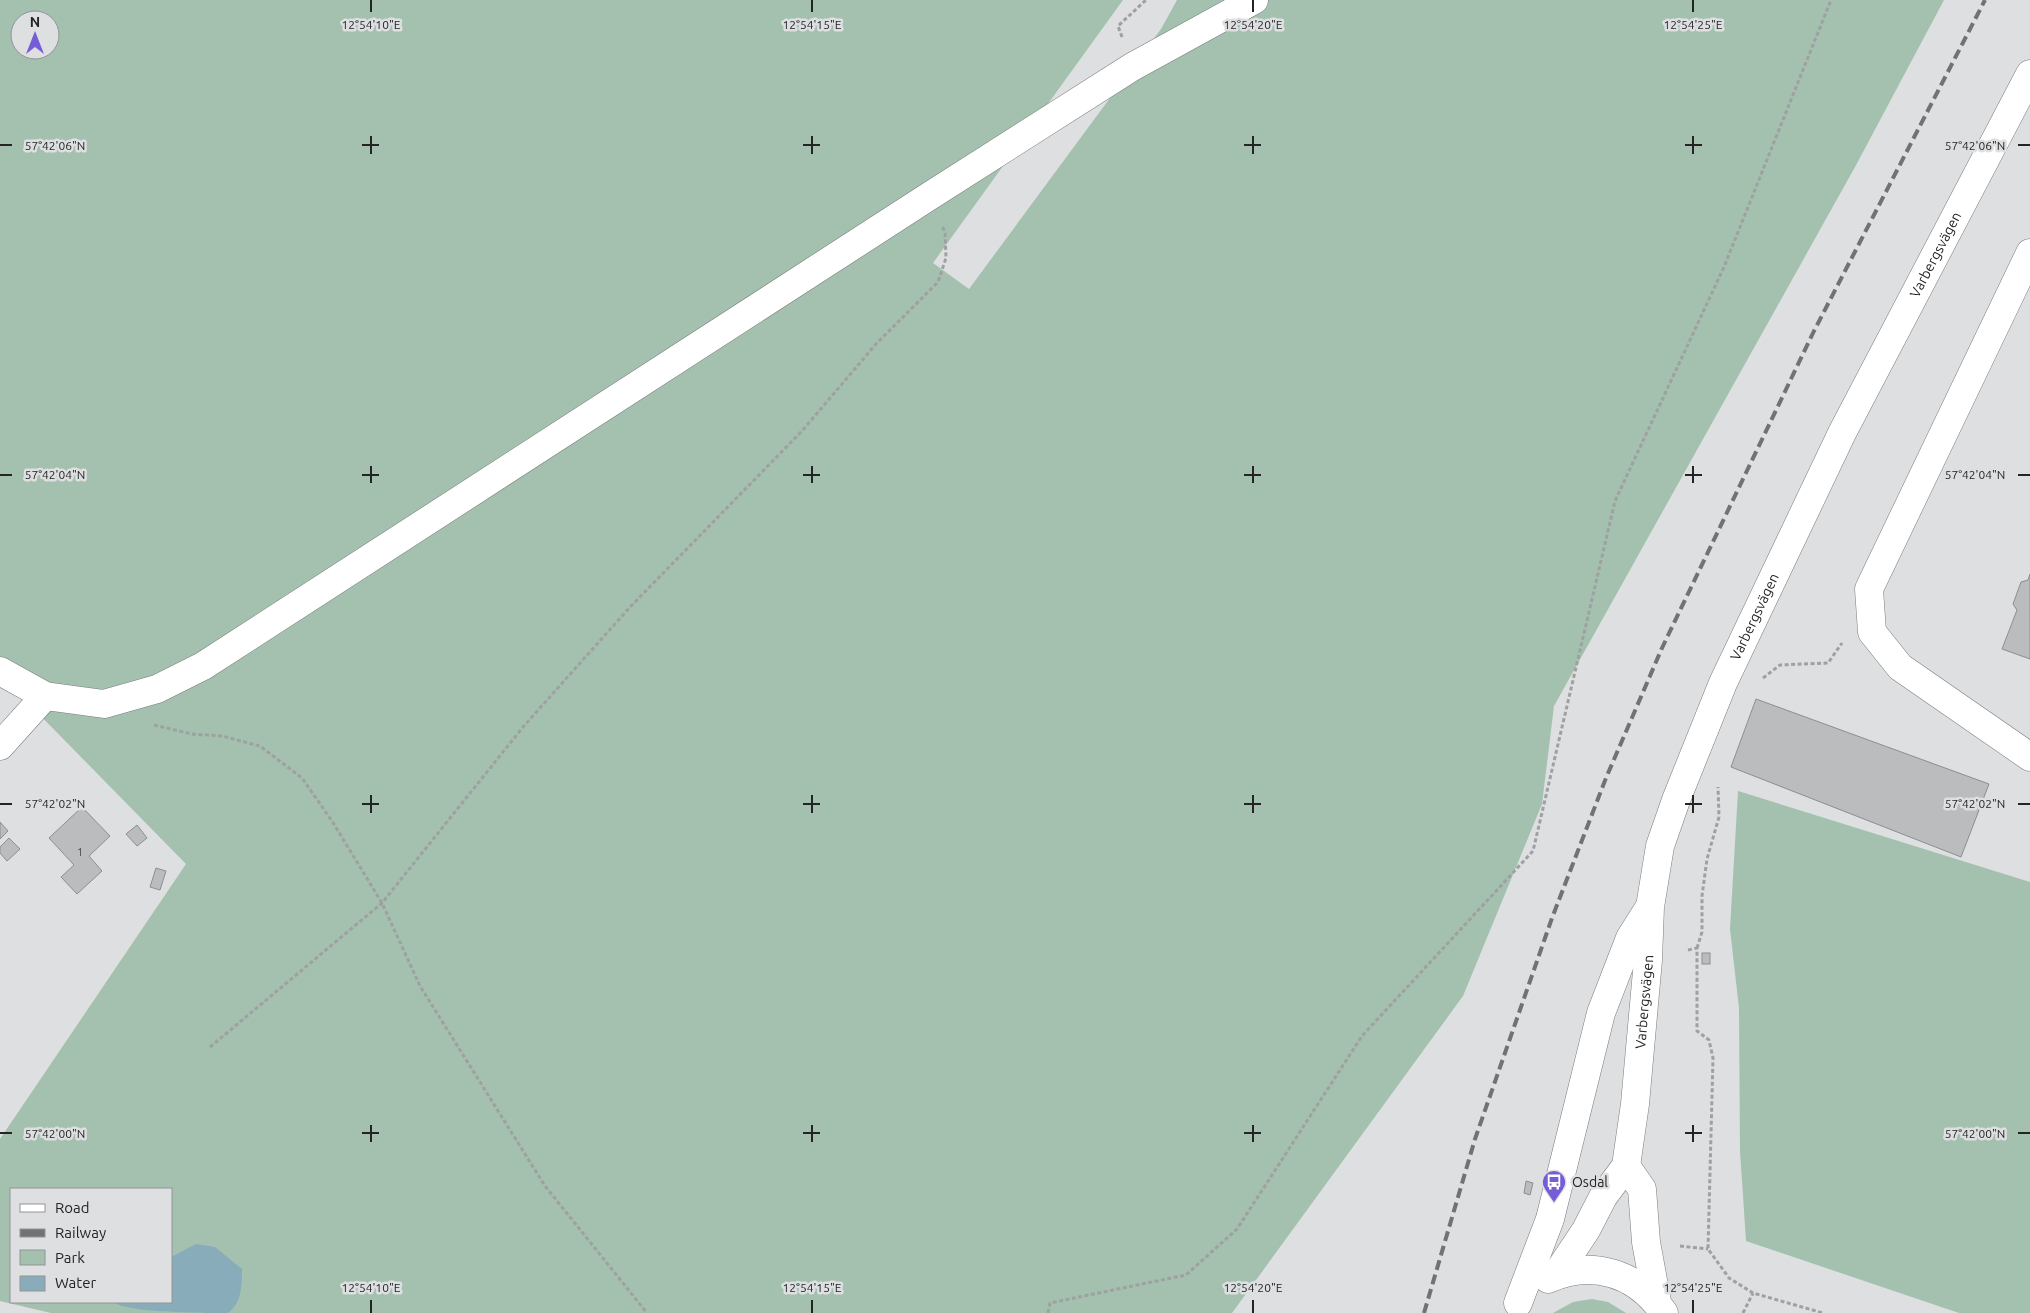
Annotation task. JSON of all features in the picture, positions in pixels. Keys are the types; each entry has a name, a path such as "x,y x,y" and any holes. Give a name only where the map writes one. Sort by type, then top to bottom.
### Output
{"main road":[{"path":"0,671 45,696 104,704 158,689 203,666 1132,67 1254,0"},
{"name":"Varbergsvägen","path":"1556,1275 1586,1230 1603,1198 1626,1166 1635,1104 1648,960 1650,907 1660,846 1676,800 1723,683 1842,433 2030,74"},
{"path":"2030,253 1870,588 1872,632 1900,667 2030,757"},
{"path":"0,746 45,696"},
{"path":"1515,1308 1550,1219 1601,1013 1630,938 1650,907"},
{"path":"1626,1166 1642,1189 1646,1242 1660,1308"},
{"path":"1515,1308 1535,1286 1556,1275 1583,1269 1611,1272 1636,1284 1660,1308"}],"path":[{"path":"1048,1313 1050,1303 1186,1275 1237,1229 1362,1036 1533,851 1615,501 1724,266 1831,0"},
{"path":"210,1047 382,903 522,727 631,606 802,431 876,344 938,282 946,258 945,232 928,197"},
{"path":"1723,683 1758,682 1780,665 1828,663 1870,604"},
{"path":"149,724 192,734 222,736 260,746 302,778 332,821 382,903 420,986 545,1186 646,1313"},
{"path":"1717,779 1719,817 1707,859 1702,896 1702,932 1697,948 1697,1031 1709,1040 1713,1058 1708,1249 1729,1278 1753,1293 1823,1313"},
{"path":"1688,950 1697,948"},
{"path":"1743,1313 1753,1293"}],"green space":[{"path":"0,0 1123,0 933,263 969,289 1161,29 1177,0 1944,0 1855,167 1554,706 1542,804 1463,996 1232,1313 51,1313 0,1301 0,1139 186,864 27,702 0,688"},
{"path":"1738,791 2030,882 2030,1313 1959,1313 1746,1241 1740,1151 1739,1008 1730,929"},
{"path":"1592,1299 1608,1302 1626,1313 1553,1313 1573,1302"}],"water":[{"path":"196,1244 215,1247 242,1269 239,1299 233,1309 228,1313 186,1312 149,1310 121,1306 116,1303 172,1303 172,1256"}],"building":[{"path":"2030,574 2030,659 2002,649 2017,610 2013,604 2021,582 2028,580"},
{"path":"1756,699 1989,784 1961,857 1731,767"},
{"path":"82,807 110,836 89,856 102,871 77,894 61,877 74,865 49,838"},
{"path":"0,822 8,831 0,839"},
{"path":"137,825 147,838 137,846 126,834"},
{"path":"9,838 20,849 7,861 0,853 0,847"},
{"path":"156,868 166,871 160,890 150,887"},
{"path":"1702,953 1710,953 1710,964 1702,964"},
{"path":"1526,1181 1533,1183 1530,1195 1524,1193"}],"railway":[{"path":"1424,1313 1475,1139 1552,918 1606,778 1662,648 1814,331 1985,0"}],"place":[{"name":"Osdal","path":"1554,1203"}]}
